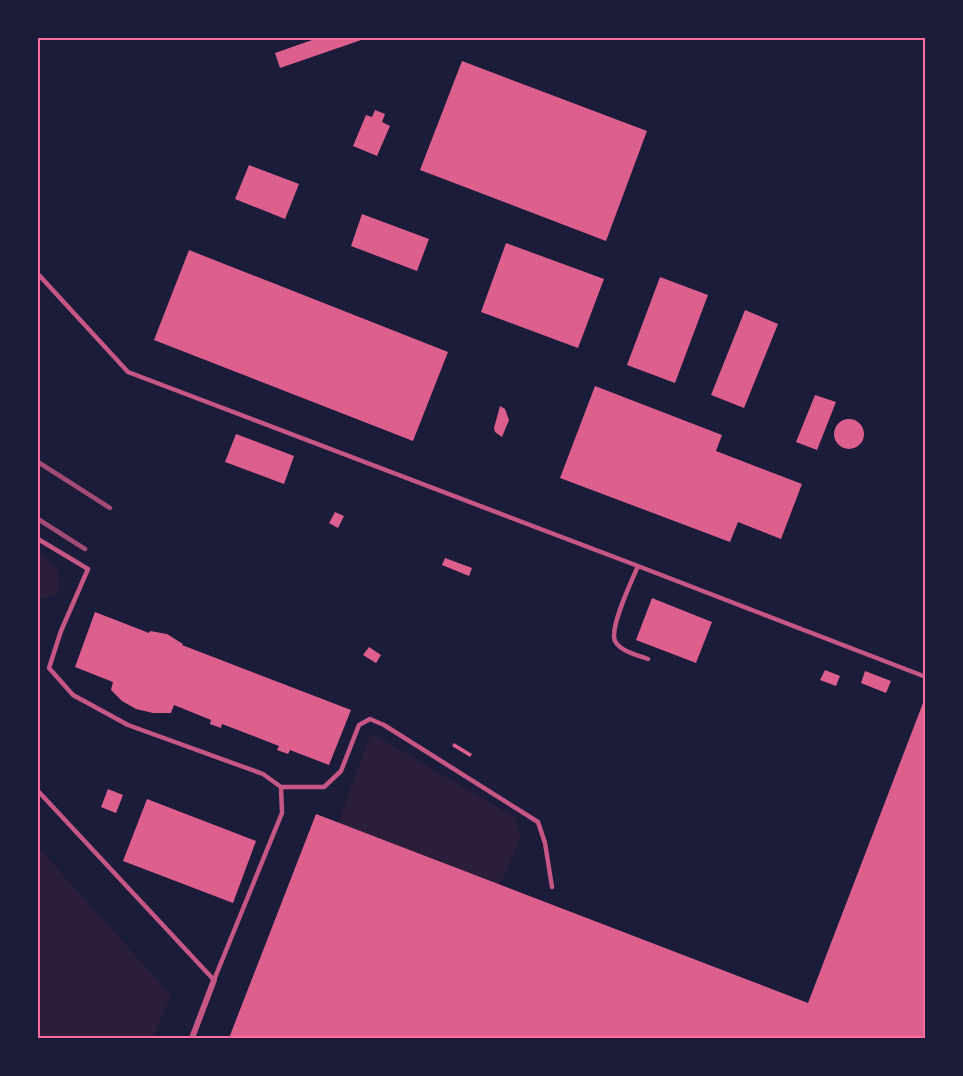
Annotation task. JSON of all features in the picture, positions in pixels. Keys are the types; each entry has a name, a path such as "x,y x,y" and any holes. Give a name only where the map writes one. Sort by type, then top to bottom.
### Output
{"street":[{"path":"192,1038 214,980"}],"lane":[{"path":"38,274 128,372 926,677"},
{"path":"38,538 88,569 61,631 49,668 73,695 128,725 262,774 280,787 324,787 341,771 359,725 370,719 384,725 538,822 545,843 552,887"},
{"path":"638,566 614,628 615,640 623,649 648,659"},
{"path":"38,791 214,980 282,813 280,787"}],"shaded area":[{"path":"38,553 54,565 59,580 57,595 39,599 38,602"},
{"path":"371,733 516,818 521,838 500,885 338,823"},
{"path":"38,847 171,995 153,1038 38,1038"}],"building":[{"path":"318,38 367,38 280,68 275,53"},
{"path":"462,61 647,131 606,241 420,170"},
{"path":"375,110 385,114 382,122 390,126 377,156 353,146 366,115 372,117"},
{"path":"249,165 299,184 285,219 235,199"},
{"path":"362,214 429,239 417,271 351,246"},
{"path":"506,243 604,279 578,348 481,312"},
{"path":"189,250 448,352 413,441 154,340"},
{"path":"660,277 708,295 675,383 627,365"},
{"path":"745,310 778,324 744,408 711,395"},
{"path":"595,386 722,435 716,451 802,484 781,539 738,522 730,542 560,478"},
{"path":"815,395 836,402 817,450 796,442"},
{"path":"500,406 505,409 509,420 502,437 495,432 494,428"},
{"path":"849,419 860,423 864,434 860,445 849,449 838,445 834,434 838,423"},
{"path":"236,434 294,456 284,484 225,462"},
{"path":"335,512 344,516 338,528 329,523"},
{"path":"445,558 472,568 469,576 442,565"},
{"path":"652,598 712,622 696,663 636,640"},
{"path":"95,612 149,633 150,631 167,634 182,645 351,710 329,765 290,750 288,754 277,750 279,746 222,724 221,728 210,724 211,720 174,705 171,713 153,713 136,709 122,701 111,690 113,682 75,667"},
{"path":"369,647 381,655 376,663 363,655"},
{"path":"825,670 840,676 836,686 820,680"},
{"path":"865,671 891,681 886,693 861,683"},
{"path":"923,703 926,704 926,1038 229,1038 316,814 808,1003"},
{"path":"454,743 472,754 470,757 452,746"},
{"path":"108,789 123,795 116,813 101,807"},
{"path":"147,799 256,841 233,903 123,861"}],"railway":[{"path":"38,462 110,508"},
{"path":"38,519 85,549"}]}
